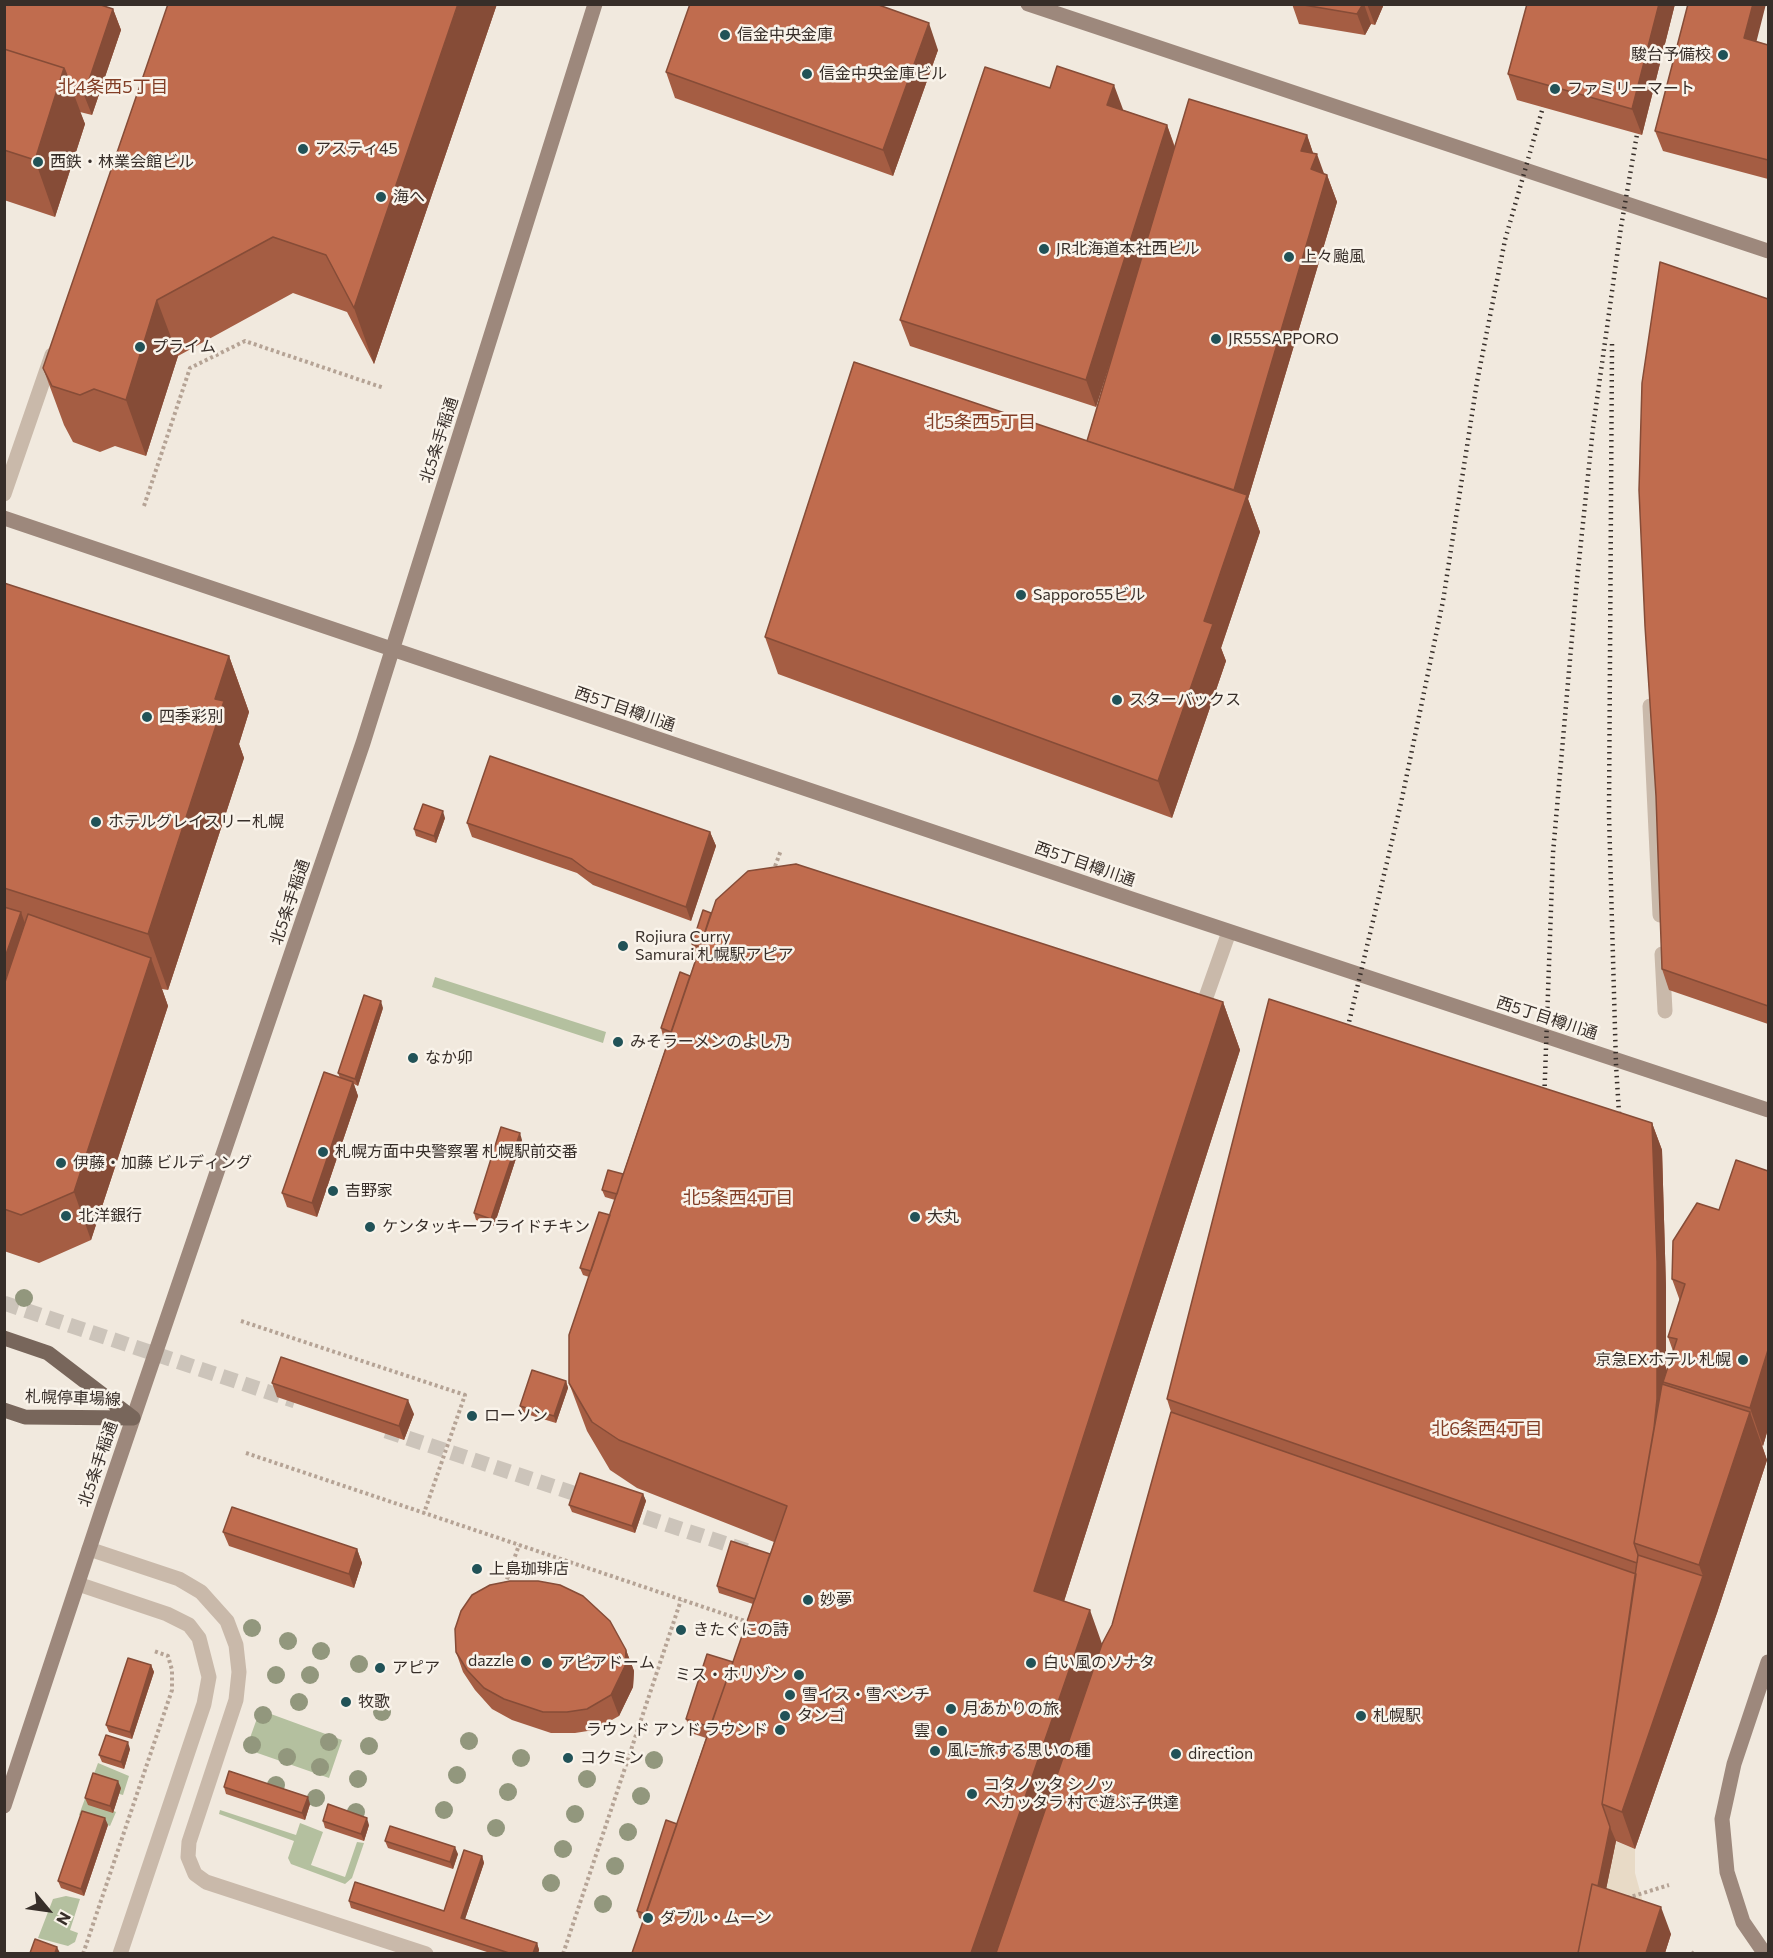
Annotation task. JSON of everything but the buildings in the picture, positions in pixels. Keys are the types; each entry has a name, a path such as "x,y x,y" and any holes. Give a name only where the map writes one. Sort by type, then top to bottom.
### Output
{"main road":[{"name":"札幌停車場線","path":"4,1338 48,1353 133,1418"},
{"name":"札幌停車場線","path":"4,1410 25,1417 133,1418"}],"street":[{"name":"北5条手稲通","path":"4,1806 133,1418 359,754 595,4"},
{"path":"1028,4 1768,251"},
{"path":"4,494 57,339"},
{"name":"西5丁目樽川通","path":"4,518 1228,932 1768,1110"},
{"path":"1650,687 1665,1011"},
{"path":"1197,1024 1228,932"},
{"path":"89,1549 179,1579 201,1592 226,1622 236,1645 239,1672 236,1700 189,1842 188,1857 195,1874 206,1882 426,1953"},
{"path":"78,1584 167,1614 189,1625 199,1638 209,1677 204,1704 120,1953"},
{"path":"1765,1953 1743,1922 1727,1872 1722,1818 1734,1764 1768,1662"}],"path":[{"path":"144,506 190,368 245,340 384,388"},
{"path":"772,876 781,850"},
{"path":"241,1321 465,1395 424,1513"},
{"path":"246,1453 756,1625"},
{"path":"501,1595 519,1545"},
{"path":"563,1953 681,1600"},
{"path":"83,1953 172,1690 172,1670 168,1656 154,1651"},
{"path":"1621,1900 1669,1885"}],"green space":[{"path":"435,977 606,1032 603,1043 432,987"},
{"path":"260,1710 342,1740 329,1778 246,1749"},
{"path":"98,1763 129,1776 123,1795 93,1787 88,1801 116,1812 110,1826 79,1815"},
{"path":"220,1810 296,1835 300,1823 323,1832 311,1865 345,1877 357,1842 364,1843 352,1878 345,1884 291,1864 288,1858 294,1841 219,1814"},
{"path":"66,1896 80,1899 70,1930 78,1933 75,1942 68,1946 38,1938 53,1899"}],"shaded area":[{"path":"1615,1841 1635,1849 1635,1873 1657,1953 1593,1954"}],"tunnel":[{"path":"4,1303 295,1401"},
{"path":"386,1431 591,1499"},
{"path":"623,1510 748,1551"}],"railway":[{"path":"1345,1039 1401,803 1443,601 1477,382 1505,240 1547,93"},
{"path":"1544,1104 1553,853 1577,580 1593,428 1621,227 1640,117"},
{"path":"1612,344 1609,815 1620,1129"}],"place":[{"name":"信金中央金庫","path":"725,35"},
{"name":"駿台予備校","path":"1723,55"},
{"name":"信金中央金庫ビル","path":"807,74"},
{"name":"ファミリーマート","path":"1555,89"},
{"name":"アスティ45","path":"303,149"},
{"name":"西鉄・林業会館ビル","path":"38,162"},
{"name":"海へ","path":"381,197"},
{"name":"JR北海道本社西ビル","path":"1044,249"},
{"name":"上々颱風","path":"1289,257"},
{"name":"JR55SAPPORO","path":"1216,339"},
{"name":"プライム","path":"140,347"},
{"name":"Sapporo55ビル","path":"1021,595"},
{"name":"スターバックス","path":"1117,700"},
{"name":"四季彩別","path":"147,717"},
{"name":"ホテルグレイスリー札幌","path":"96,822"},
{"name":"Rojiura Curry Samurai 札幌駅アピア","path":"623,946"},
{"name":"みそラーメンのよし乃","path":"618,1042"},
{"name":"なか卯","path":"413,1058"},
{"name":"札幌方面中央警察署 札幌駅前交番","path":"323,1152"},
{"name":"伊藤・加藤 ビルディング","path":"61,1163"},
{"name":"吉野家","path":"333,1191"},
{"name":"北洋銀行","path":"66,1216"},
{"name":"大丸","path":"915,1217"},
{"name":"ケンタッキーフライドチキン","path":"370,1227"},
{"name":"京急EXホテル 札幌","path":"1743,1360"},
{"name":"ローソン","path":"472,1416"},
{"name":"上島珈琲店","path":"477,1569"},
{"name":"妙夢","path":"808,1600"},
{"name":"きたぐにの詩","path":"681,1630"},
{"name":"dazzle","path":"526,1661"},
{"name":"アピアドーム","path":"547,1663"},
{"name":"白い風のソナタ","path":"1031,1663"},
{"name":"アピア","path":"380,1668"},
{"name":"ミス・ホリゾン","path":"799,1675"},
{"name":"雪イス・雪ベンチ","path":"790,1695"},
{"name":"牧歌","path":"346,1702"},
{"name":"月あかりの旅","path":"951,1709"},
{"name":"タンゴ","path":"785,1716"},
{"name":"札幌駅","path":"1361,1716"},
{"name":"ラウンド アンド ラウンド","path":"780,1730"},
{"name":"雲","path":"942,1731"},
{"name":"風に旅する思いの種","path":"935,1751"},
{"name":"direction","path":"1176,1754"},
{"name":"コクミン","path":"568,1758"},
{"name":"コタノッタ シノッ ヘカッタラ 村で遊ぶ子供達","path":"972,1794"},
{"name":"ダブル・ムーン","path":"648,1918"}],"district":[{"name":"北4条西5丁目","path":"113,87"},
{"name":"北5条西5丁目","path":"981,422"},
{"name":"北5条西4丁目","path":"738,1198"},
{"name":"北6条西4丁目","path":"1487,1429"}]}
